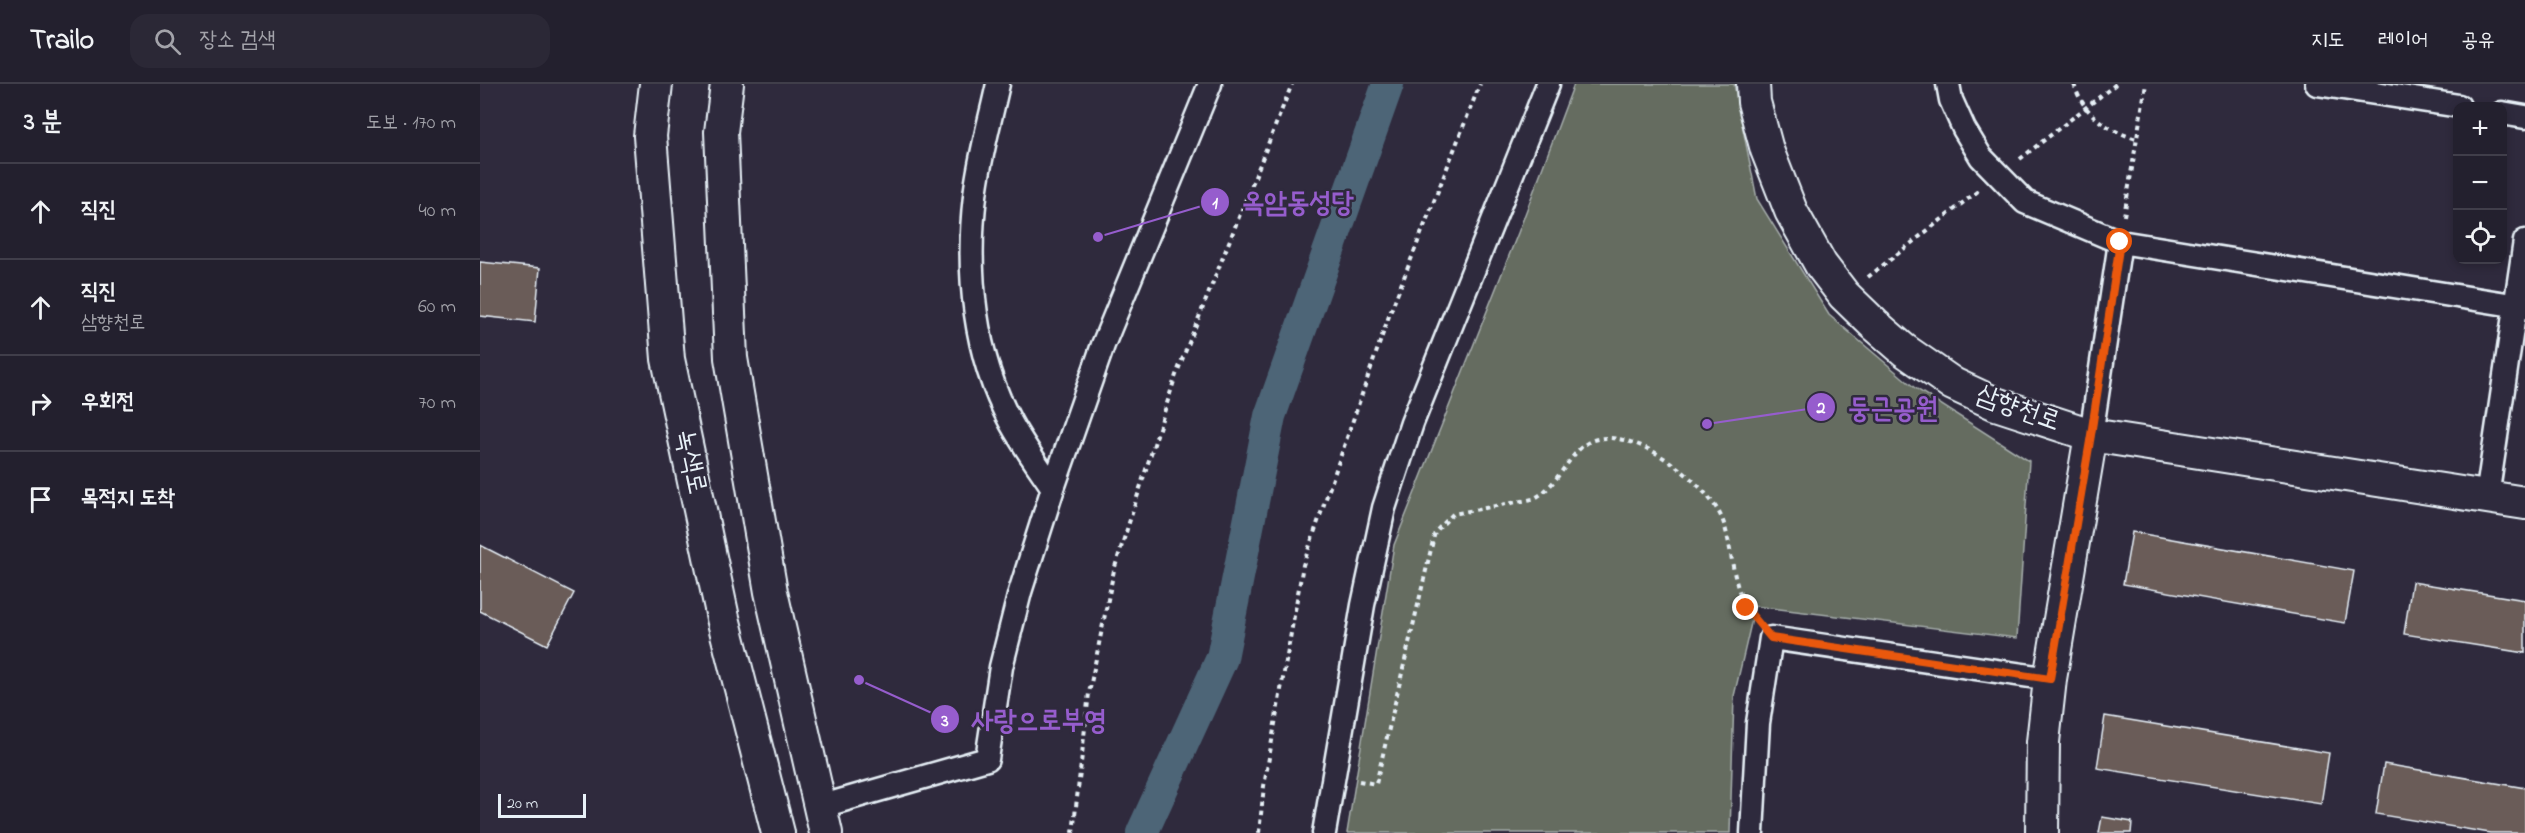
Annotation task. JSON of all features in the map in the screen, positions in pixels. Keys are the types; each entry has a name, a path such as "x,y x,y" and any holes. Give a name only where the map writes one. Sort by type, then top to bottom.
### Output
{"main road":[{"name":"녹색로","path":"656,84 650,136 668,359 723,618 778,833"},
{"name":"녹색로","path":"727,84 721,132 731,358 771,592 823,820"},
{"name":"삼향천로","path":"1754,84 1754,102 1767,150 1791,211 1821,265 1859,310 1904,351 1953,384 1996,404 2091,435 2050,679 2043,742 2042,833"},
{"path":"2091,435 2525,503"}],"street":[{"path":"998,84 975,195 972,286 975,309 994,382 1011,423 1053,488"},
{"path":"823,820 987,759 1004,657 1020,592 1053,488 1103,345 1210,84"},
{"path":"1324,833 1363,605 1384,508 1412,423 1548,84"},
{"path":"1948,84 1951,100 1964,129 1981,157 2025,202 2120,242 2520,306"},
{"path":"2318,84 2453,105"},
{"path":"2507,114 2525,117"},
{"path":"2487,497 2520,306 2525,241"},
{"path":"2091,435 2120,242"},
{"path":"1752,833 1758,723 1771,638 2050,679"}],"path":[{"path":"1073,833 1089,693 1114,570 1176,375 1292,84"},
{"path":"1259,833 1264,786 1303,565 1390,313 1480,84"},
{"path":"2074,84 2084,104 2097,120 2111,130 2137,139"},
{"path":"2120,242 2146,84"},
{"path":"1333,776 1376,784 1434,532 1453,514 1533,499 1544,494 1582,447 1591,441 1608,438 1628,441 1648,448 1690,479 1712,500 1722,518 1729,540 1736,587 1746,608 1771,638"}],"shaded area":[{"path":"1574,84 1734,84 1757,199 1829,315 1915,388 2029,461 2017,638 1755,606 1734,696 1730,833 1347,833 1394,545 1518,233"}],"building":[{"path":"480,262 540,268 535,322 480,316"},
{"path":"2132,532 2354,571 2345,623 2123,584"},
{"path":"480,545 574,593 547,645 480,611"},
{"path":"2412,582 2525,600 2525,653 2404,634"},
{"path":"2105,716 2329,753 2321,804 2097,768"},
{"path":"2384,764 2525,788 2525,833 2490,833 2376,814"},
{"path":"2102,817 2132,822 2131,833 2099,833"}],"waterway":[{"path":"1142,833 1222,658 1270,416 1388,84"}],"place":[{"name":"옥암동성당","path":"1098,237"},
{"name":"둥근공원","path":"1707,424"},
{"name":"사랑으로부영","path":"859,680"}],"route":[{"path":"1746,608 1771,638 2050,679 2091,435 2120,242"}]}
